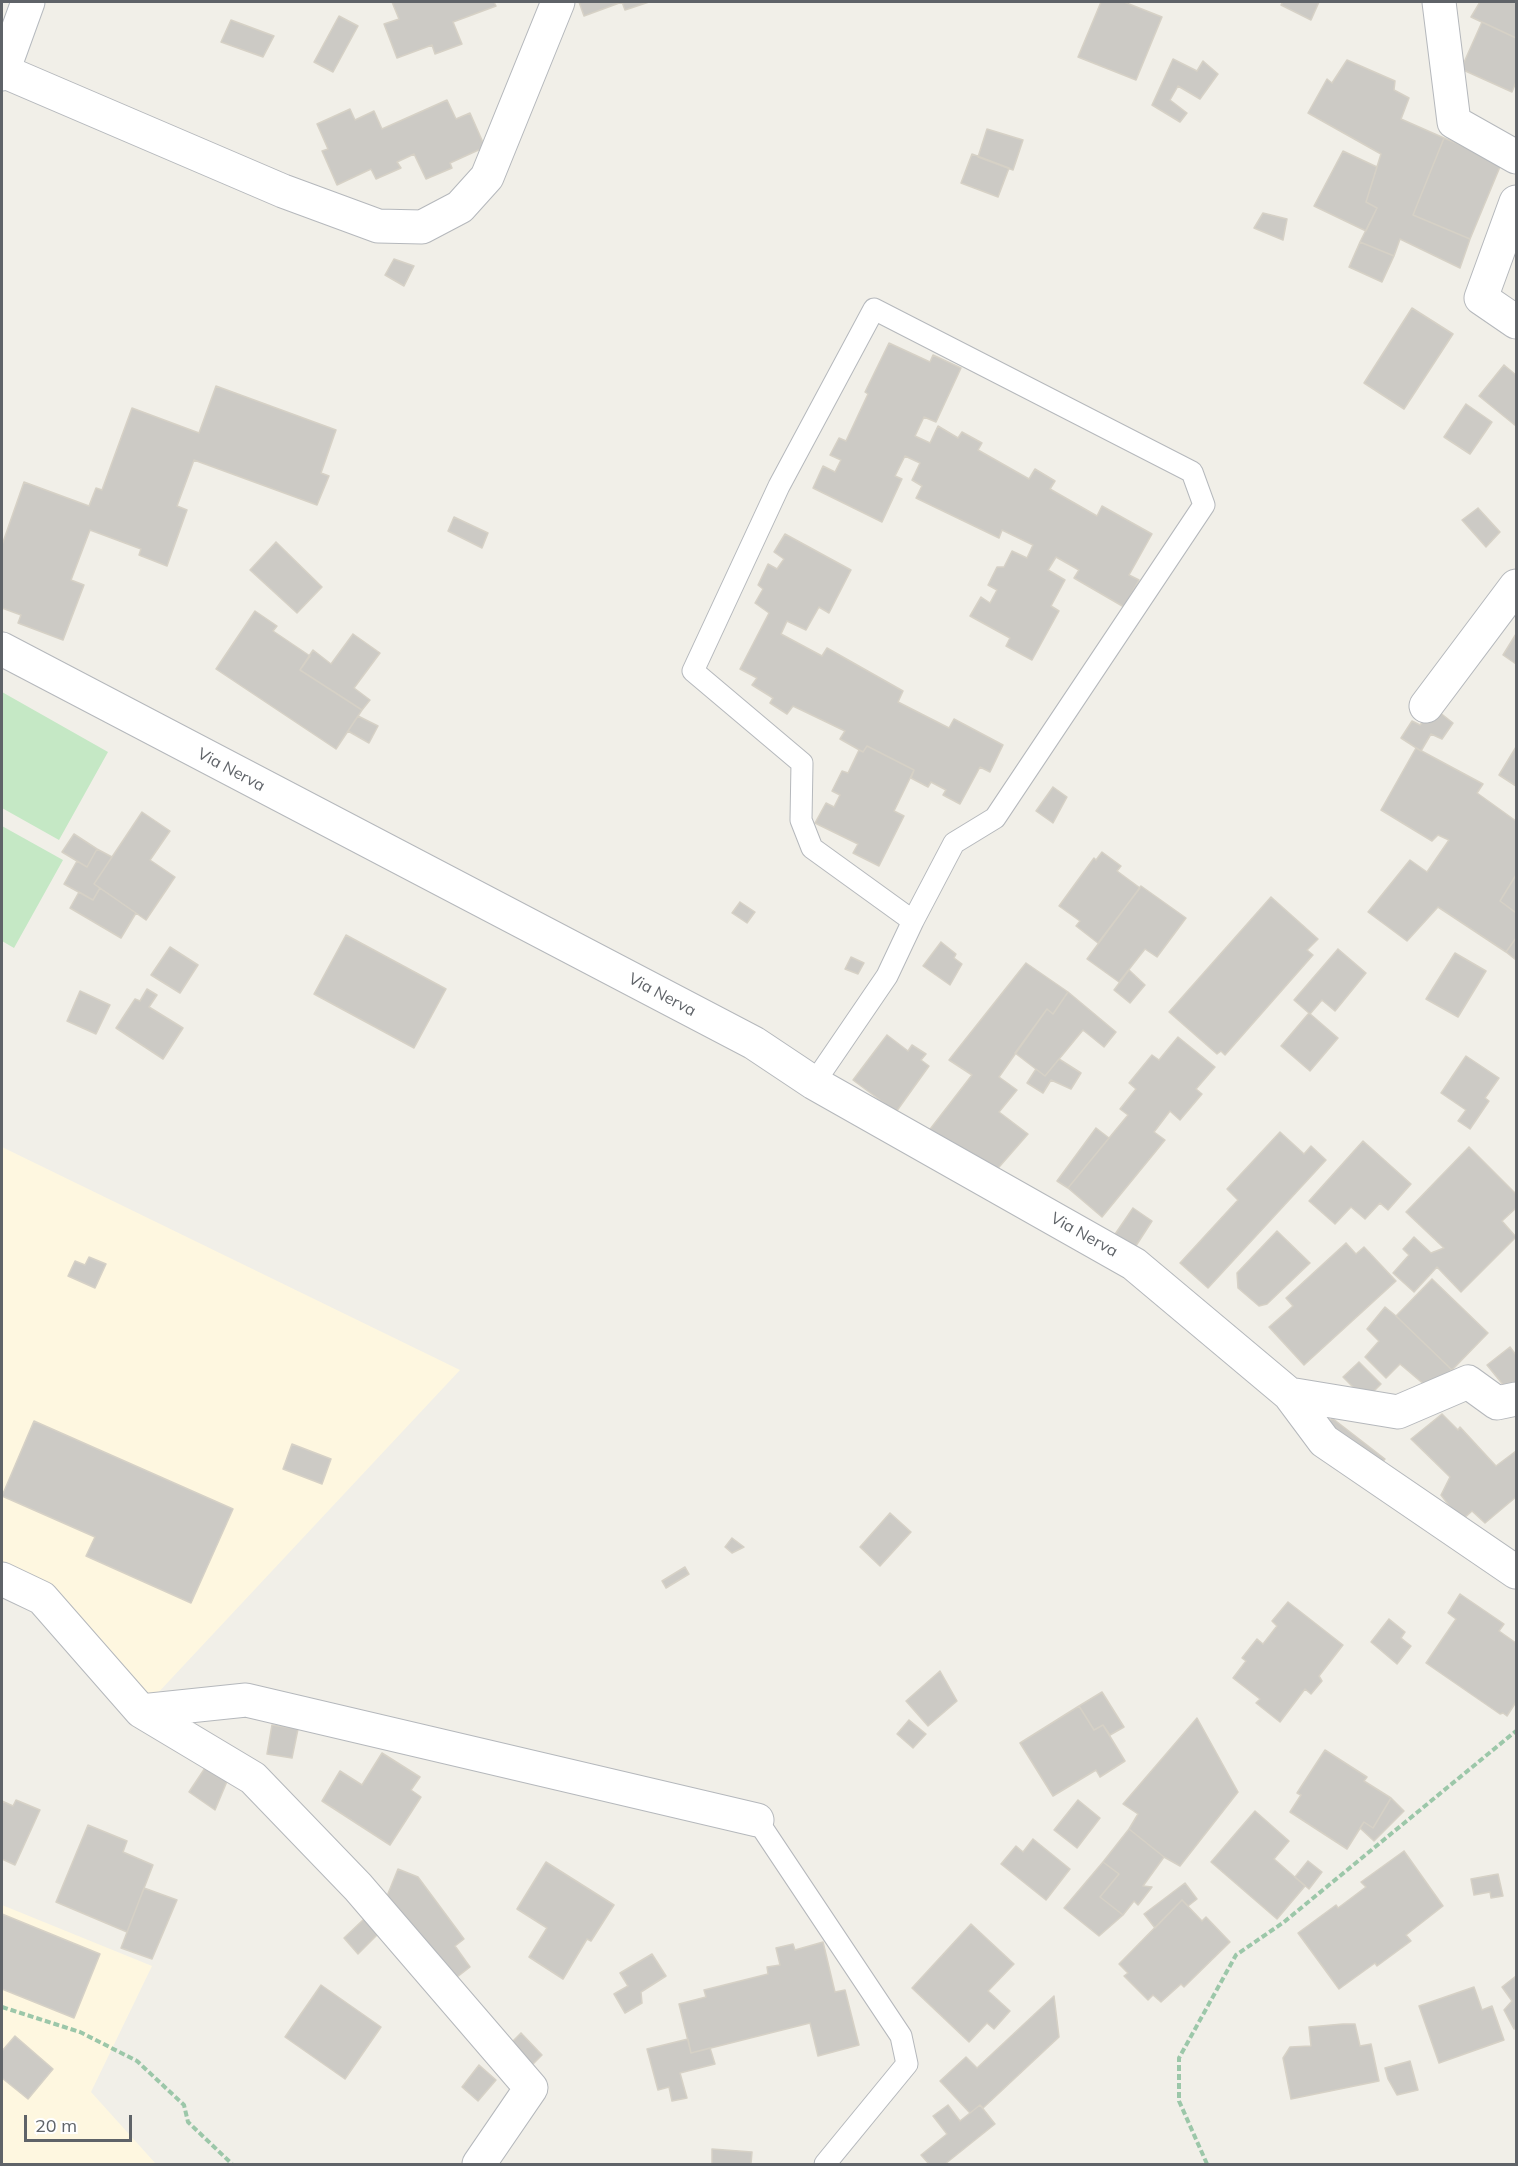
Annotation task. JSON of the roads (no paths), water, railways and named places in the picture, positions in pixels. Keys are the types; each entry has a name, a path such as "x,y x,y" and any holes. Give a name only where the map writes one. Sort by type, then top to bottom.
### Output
{"street":[{"path":"28,2 2,72 283,191 378,226 422,227 460,207 487,177 558,2"},
{"path":"1439,2 1454,122 1516,157"},
{"path":"1516,202 1481,298 1516,322"},
{"path":"1426,706 1516,586"},
{"name":"Via Nerva","path":"2,649 754,1043 814,1083 1134,1264 1289,1394 1324,1441 1516,1572"},
{"path":"1289,1394 1398,1412 1468,1382 1497,1403 1516,1399"},
{"path":"2,1579 42,1598 141,1711 253,1778 358,1887 531,2088 479,2164"},
{"path":"141,1711 246,1700 757,1820"}],"lane":[{"path":"814,1083 887,976 954,843 995,818 1204,505 1192,472 873,309 779,486 693,671 802,763 801,820 812,848 913,921"},
{"path":"757,1820 901,2036 907,2064 825,2164"}]}
